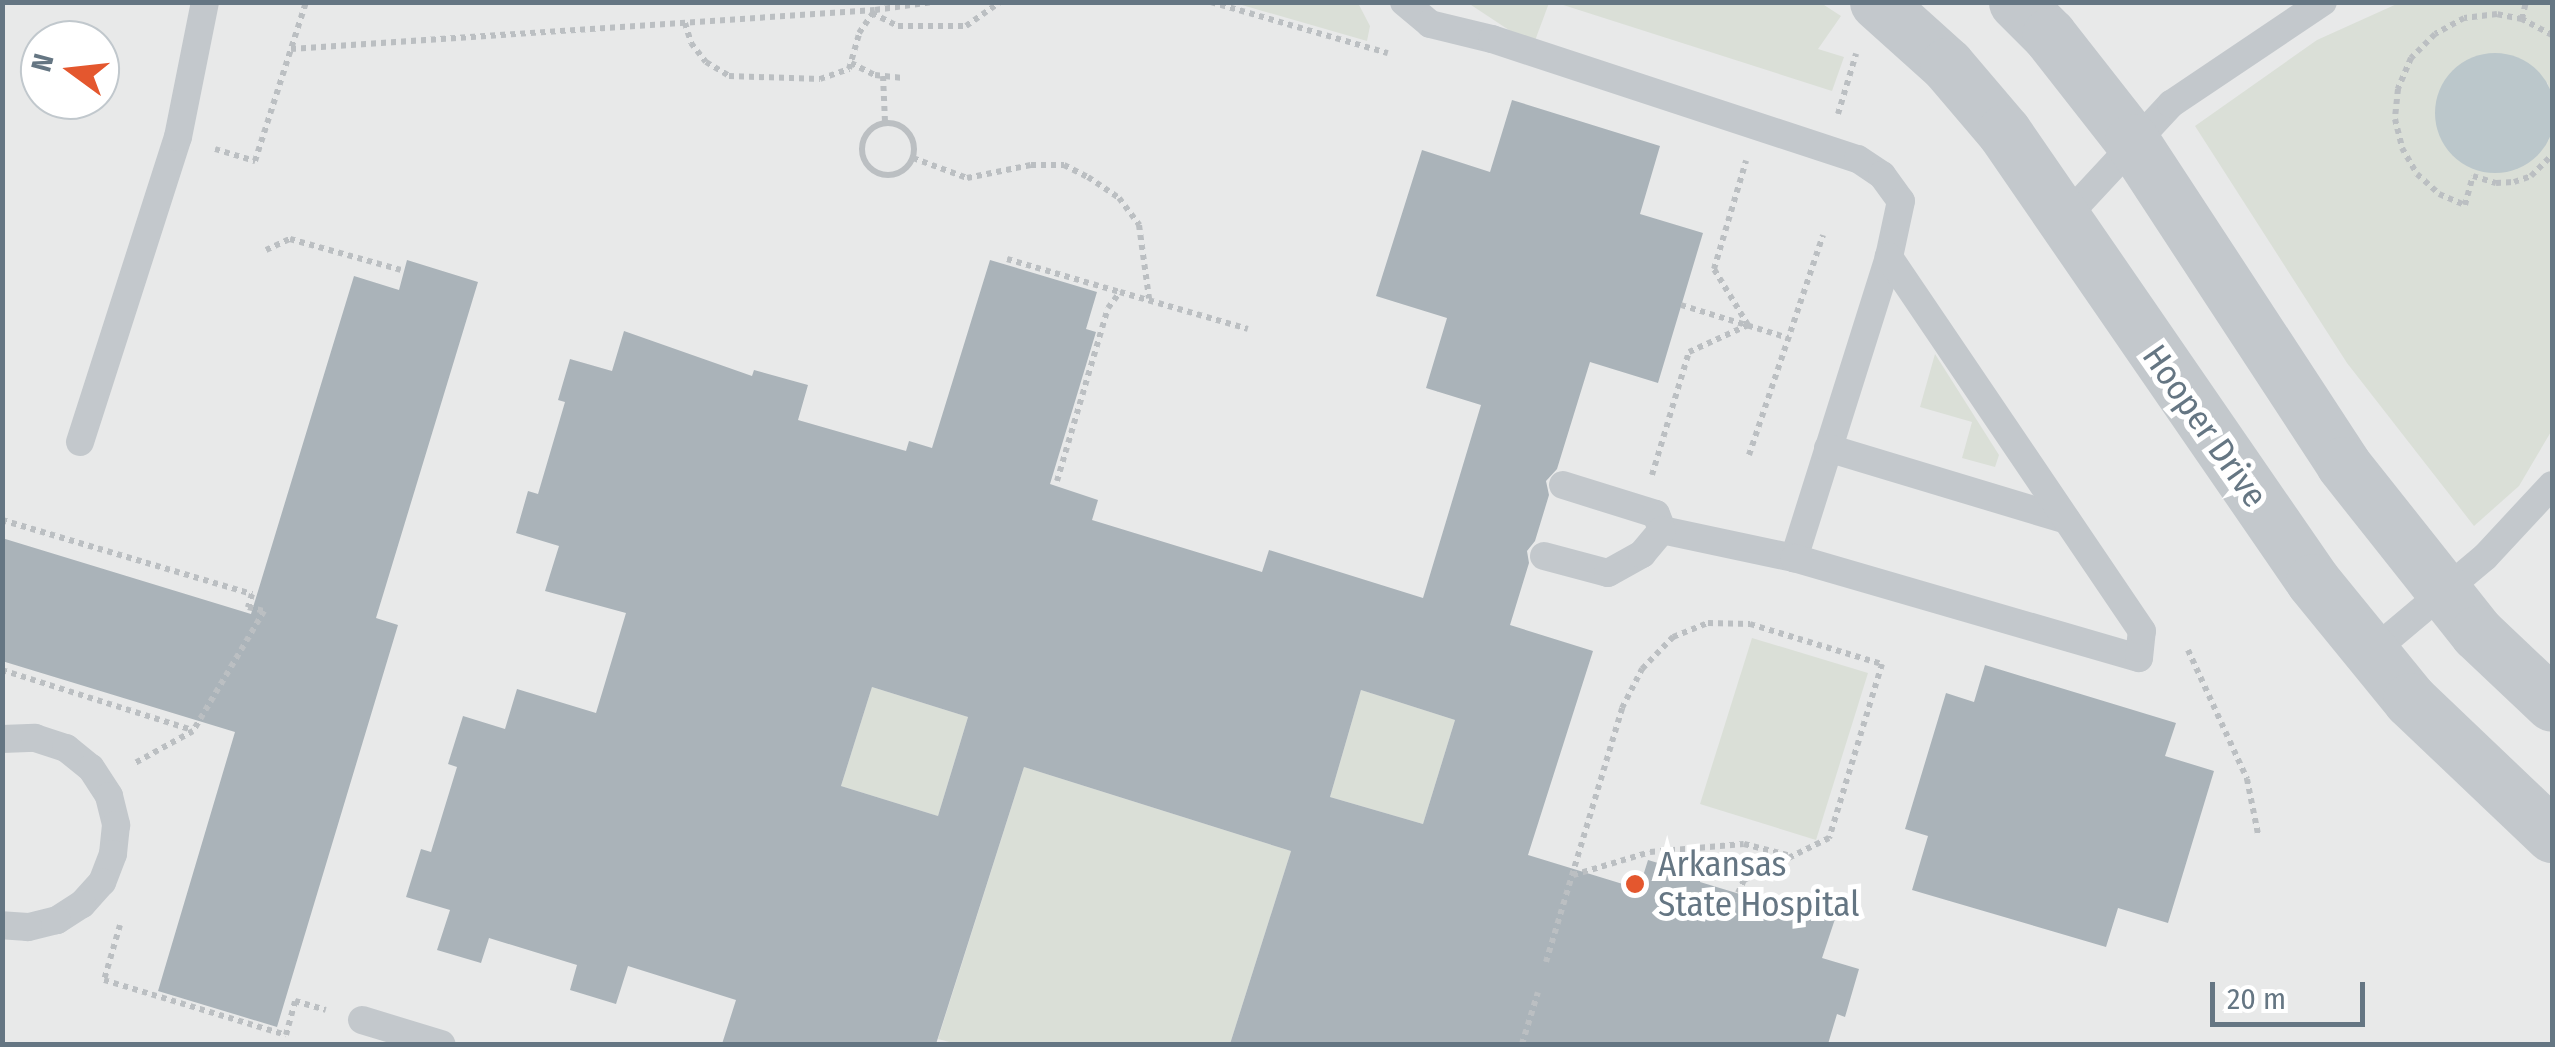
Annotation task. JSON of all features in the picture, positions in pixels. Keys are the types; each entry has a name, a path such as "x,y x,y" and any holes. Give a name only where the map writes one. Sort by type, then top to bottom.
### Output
{"street":[{"path":"2016,2 2049,35 2132,141 2343,464 2478,633 2552,704"},
{"name":"Hooper Drive","path":"1868,24 1947,65 2004,132 2168,376 2313,581 2410,700 2552,835"}],"lane":[{"path":"80,442 178,137 205,2"},
{"path":"1404,2 1430,24 1858,159 1882,175 1901,202 1890,257 1794,558"},
{"path":"2065,218 2132,141 2171,104 2323,2"},
{"path":"1662,530 1794,558 2139,658 2142,631 1890,257"},
{"path":"1828,448 2066,520"},
{"path":"1563,485 1656,514 1662,530"},
{"path":"2372,652 2484,557 2552,485"},
{"path":"1544,556 1608,574 1642,554 1662,530"},
{"path":"2,739 35,738 66,748 91,768 109,796 116,825 108,868 82,904 57,920 28,927 2,926"},
{"path":"362,1020 441,1044"}],"path":[{"path":"178,137 255,161 306,2"},
{"path":"291,49 873,12 932,2"},
{"path":"873,12 898,26 966,26 1000,2"},
{"path":"1211,2 1388,53"},
{"path":"2522,19 2526,2"},
{"path":"685,23 691,44 706,62 729,76 820,80 849,69 859,33 873,12"},
{"path":"2552,35 2522,19 2496,14 2464,18 2435,34 2412,58 2398,89 2395,119 2402,148 2417,174 2439,194 2465,205 2474,176 2496,183 2514,182 2531,176 2552,155"},
{"path":"1844,89 1868,24"},
{"path":"851,63 884,76 903,78"},
{"path":"884,76 885,122"},
{"path":"885,122 870,130 862,144 870,168 893,174 913,158"},
{"path":"885,122 908,132 913,140 913,158"},
{"path":"1748,325 1714,270 1758,126"},
{"path":"913,158 968,178 1031,165 1064,166 1088,177 1119,198 1138,225 1149,298"},
{"path":"1749,454 1823,235"},
{"path":"266,250 290,239 401,270"},
{"path":"1007,258 1248,329"},
{"path":"1056,481 1108,308 1120,292"},
{"path":"1681,305 1788,338"},
{"path":"1642,510 1689,352 1748,325"},
{"path":"2,520 252,594 248,607 264,611 193,731 122,770"},
{"path":"1546,962 1622,708 1642,669 1673,637 1708,623 1750,624 1882,664 1829,838 1744,880 1738,893"},
{"path":"2188,650 2247,779 2258,834"},
{"path":"2,670 193,731"},
{"path":"1572,875 1650,852 1744,844 1792,856"},
{"path":"123,914 104,980 286,1035 295,1002 314,1006"},
{"path":"1522,1044 1538,992"}],"shaded area":[{"path":"2,3 2552,3 2552,1044 3,1044"},
{"path":"1235,3 1358,3 1370,26 1367,41"},
{"path":"1468,3 1549,3 1533,46"},
{"path":"1557,3 1821,3 1841,16 1818,49 1844,57 1832,91"},
{"path":"2399,3 2552,3 2552,96 2547,82 2548,141 2552,129 2552,430 2519,486 2474,526 2347,363 2195,126 2317,40"},
{"path":"2495,53 2518,58 2537,71 2550,90 2555,113 2550,136 2537,155 2518,168 2495,173 2472,168 2453,155 2440,136 2435,113 2440,90 2453,71 2472,58"},
{"path":"1935,354 1999,455 1995,467 1962,458 1972,422 1920,407"},
{"path":"1752,638 1868,673 1816,840 1700,804"},
{"path":"872,687 968,717 938,816 841,786"},
{"path":"1361,690 1455,720 1423,824 1330,797"},
{"path":"1024,767 1291,851 1230,1044 957,1044 938,1039"}],"building":[{"path":"1512,100 1660,146 1640,214 1703,233 1658,383 1590,362 1557,469 1546,481 1549,495 1535,541 1527,551 1529,563 1510,625 1593,651 1528,855 1639,889 1648,860 1701,876 1700,882 1776,905 1778,898 1836,916 1822,958 1859,969 1845,1017 1837,1014 1828,1044 1230,1044 1291,851 1024,767 936,1044 722,1044 736,1000 628,966 616,1004 570,990 577,965 489,938 481,963 437,950 450,910 406,897 421,849 431,852 457,767 448,764 463,716 505,729 517,689 596,713 626,613 545,591 559,546 516,533 528,491 538,494 565,402 558,400 570,359 612,371 624,331 752,376 754,370 808,385 798,420 906,451 909,441 932,448 990,260 1097,292 1086,329 1096,332 1050,484 1098,500 1092,520 1262,572 1269,550 1423,598 1481,405 1426,388 1447,318 1376,296 1422,150 1490,172","holes":["872,687 968,717 938,816 841,786","1361,690 1455,720 1423,824 1330,797"]},
{"path":"407,260 478,282 376,618 398,625 277,1027 158,991 235,732 2,661 2,538 251,614 354,276 399,290"},
{"path":"1985,665 2176,723 2165,756 2214,771 2168,923 2118,908 2106,947 1912,890 1928,836 1905,829 1946,693 1974,702"}],"place":[{"name":"Arkansas State Hospital","path":"1635,884"}]}
